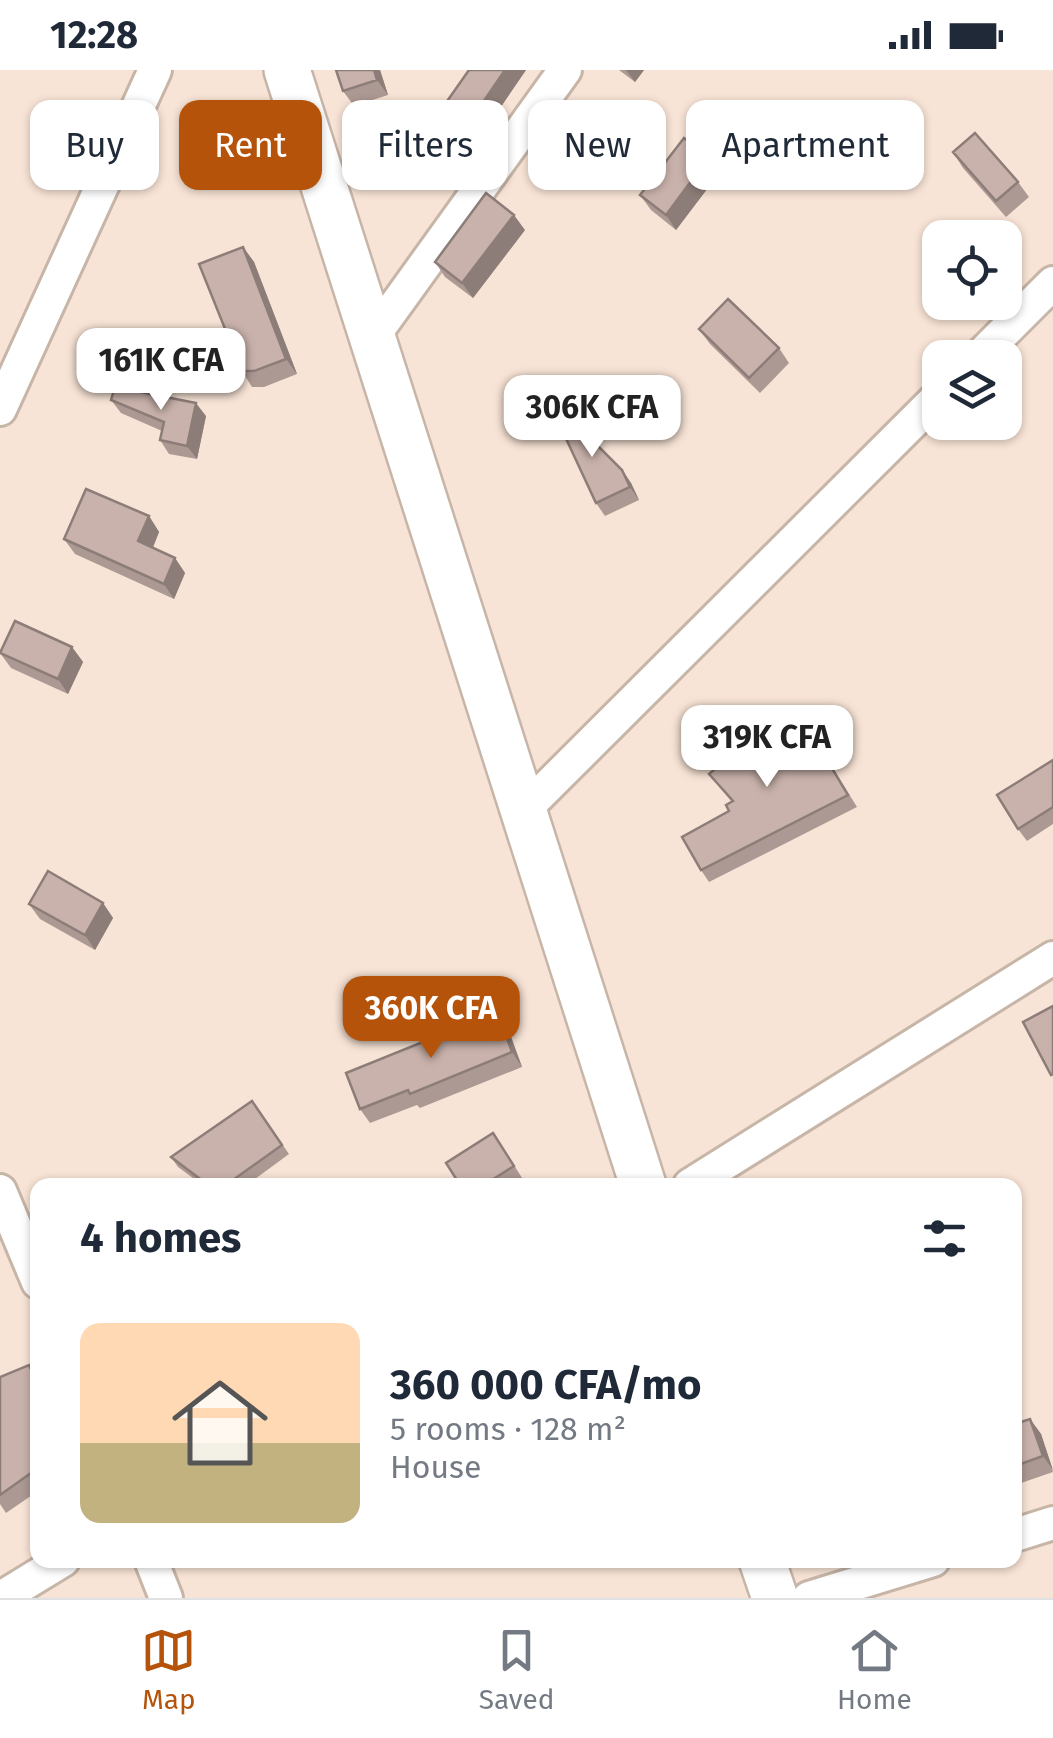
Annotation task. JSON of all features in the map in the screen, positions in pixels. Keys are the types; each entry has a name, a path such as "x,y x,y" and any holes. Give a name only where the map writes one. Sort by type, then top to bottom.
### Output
{"street":[{"path":"0,409 155,70"},
{"path":"286,70 640,1178"},
{"path":"372,338 565,70"},
{"path":"996,340 1053,282"},
{"path":"523,811 922,413"},
{"path":"701,1178 1053,958"},
{"path":"0,1191 30,1263"},
{"path":"1022,1533 1053,1523"},
{"path":"0,1598 51,1568"},
{"path":"154,1568 166,1598"},
{"path":"765,1568 775,1598"},
{"path":"809,1598 907,1568"}],"building":[{"path":"336,70 374,70 377,80 343,91"},
{"path":"469,70 505,70 485,100 448,100"},
{"path":"975,133 1018,182 996,201 953,152"},
{"path":"686,140 686,188 666,215 640,195 644,190 666,190 666,161"},
{"path":"486,193 514,215 462,283 435,262"},
{"path":"243,247 286,359 254,371 242,371 199,264"},
{"path":"728,299 779,348 749,378 699,329"},
{"path":"115,387 196,403 187,446 160,440 164,422 111,400"},
{"path":"552,400 622,470 630,487 596,503 549,402"},
{"path":"86,489 149,516 138,541 175,558 164,584 64,539"},
{"path":"15,621 72,647 58,679 0,653"},
{"path":"789,709 815,740 848,795 701,870 682,837 729,811 726,805 733,801 709,774"},
{"path":"1053,760 1053,807 1018,829 997,795"},
{"path":"48,871 103,903 85,935 29,904"},
{"path":"1053,1006 1053,1074 1051,1075 1023,1022"},
{"path":"497,1012 512,1052 410,1094 408,1090 360,1109 346,1073"},
{"path":"252,1101 282,1145 236,1178 199,1178 171,1157"},
{"path":"493,1133 514,1166 495,1178 456,1178 446,1163"},
{"path":"30,1367 30,1474 0,1495 0,1377"},
{"path":"1030,1419 1043,1456 1022,1464 1022,1422"}]}
